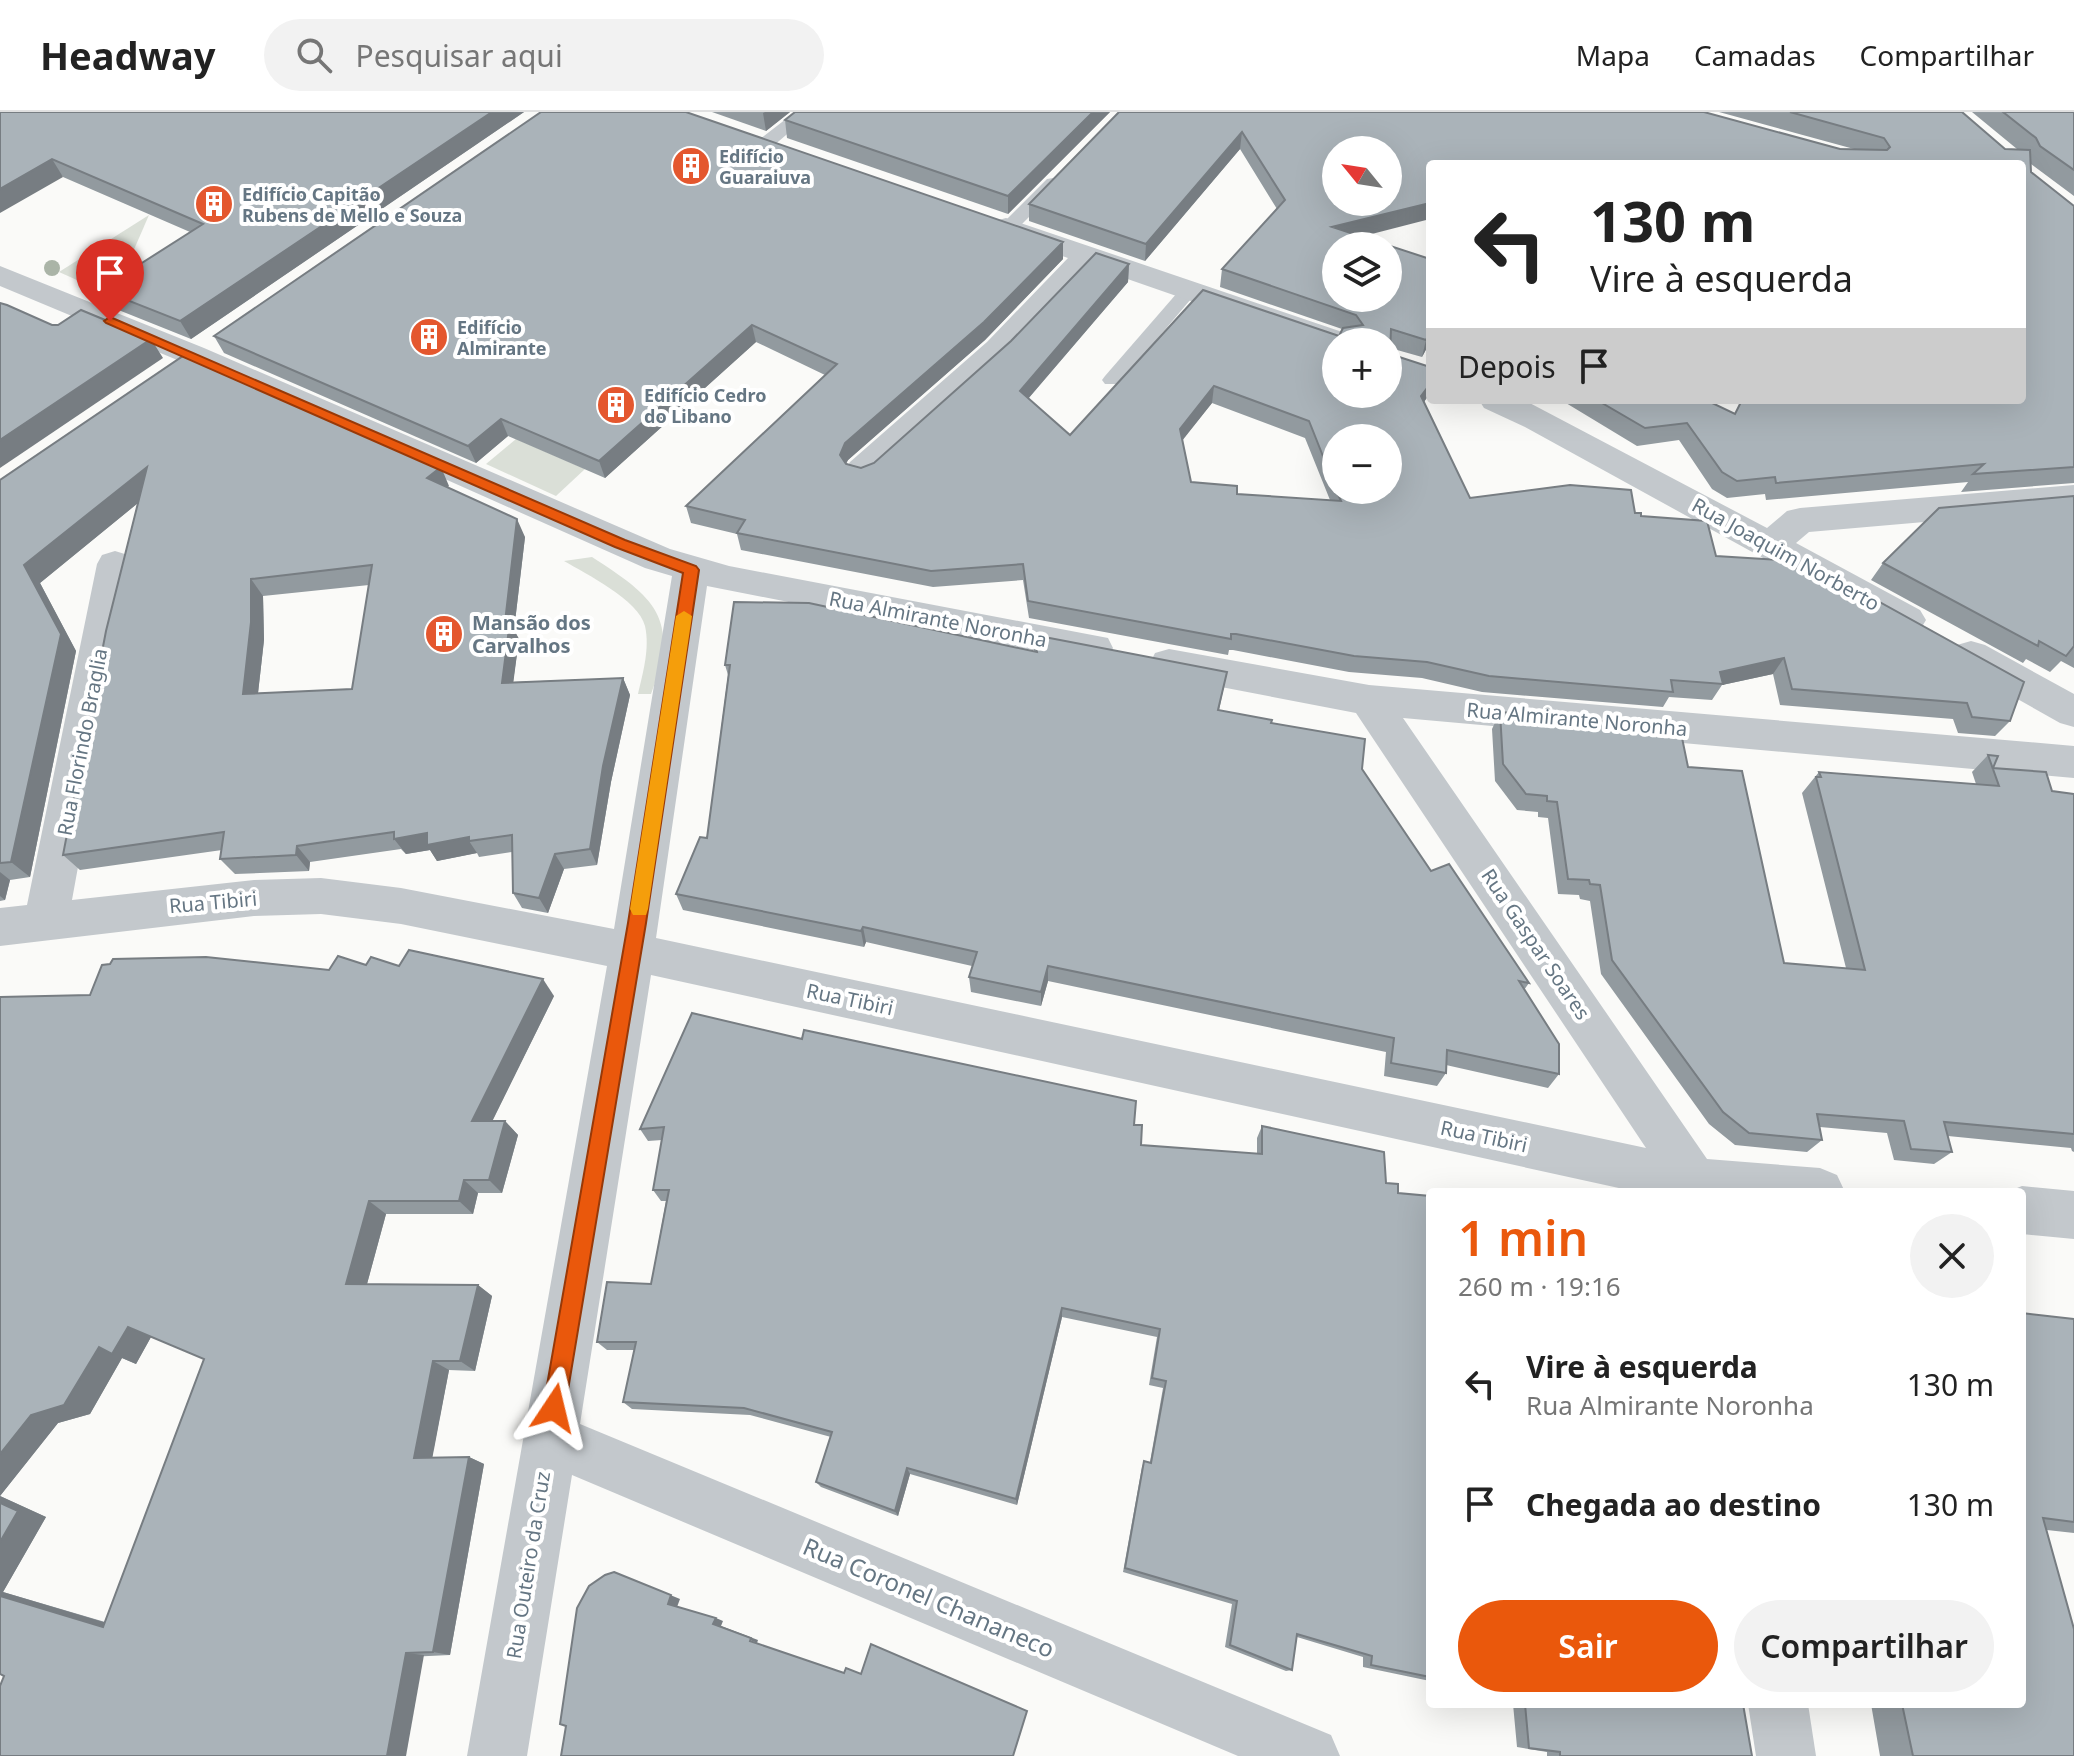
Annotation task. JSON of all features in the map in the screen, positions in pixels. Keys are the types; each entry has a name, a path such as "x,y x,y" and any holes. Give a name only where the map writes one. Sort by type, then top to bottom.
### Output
{"street":[{"path":"736,133 794,153"},
{"path":"979,217 1322,336"},
{"path":"862,470 998,349 1089,254"},
{"name":"Rua Almirante Noronha","path":"0,275 206,346 620,544 691,570 1369,700 2069,760"},
{"path":"164,375 206,346"},
{"name":"Rua Joaquim Norberto","path":"1504,404 1771,545 2073,711"},
{"path":"1771,545 1800,520 2074,497"},
{"name":"Rua Florindo Braglia","path":"46,921 115,564"},
{"name":"Rua Outeiro da Cruz","path":"497,1756 632,952 691,570"},
{"name":"Rua Gaspar Soares","path":"1369,700 1666,1136 1694,1186"},
{"name":"Rua Tibiri","path":"0,927 254,898 321,896 401,906 632,952 1694,1186 1736,1188"},
{"path":"2026,1210 2074,1215"},
{"name":"Rua Coronel Chananeco","path":"548,1438 1310,1756"},
{"path":"1779,1708 1786,1756"}],"lane":[{"path":"766,143 805,112"},
{"path":"1008,228 1069,167"},
{"path":"1112,380 1190,289"}],"shaded area":[{"path":"149,215 129,261 97,289 59,272"},
{"path":"516,439 585,469 556,496 486,464"},
{"path":"592,557 632,585 656,612 662,628 663,646 660,668 651,694 638,694 647,643 641,616 623,597 564,561"}],"building":[{"path":"0,112 492,112 180,321 104,291 123,275 203,224 52,159 0,189"},
{"path":"541,112 686,112 1063,242 984,322 845,443 840,455 846,464 861,468 874,463 1011,341 1096,253 1129,264 1020,391 1070,435 1203,290 1322,330 1322,408 1402,408 1402,358 1426,366 1426,389 1421,396 1470,498 1570,485 1631,490 1635,513 1641,513 1641,516 1707,521 1716,556 1781,560 1848,597 1856,589 2024,682 2010,721 1972,717 1967,703 1792,689 1784,658 1720,672 1723,684 1671,680 1673,692 1489,676 1427,662 1354,656 1236,634 1231,634 1231,639 1028,601 1023,564 931,571 737,533 745,520 686,506 837,364 752,325 599,461 501,419 468,446 214,336","holes":["1214,386 1309,421 1322,454 1322,424 1402,424 1402,504 1322,504 1322,500 1237,494 1237,486 1191,482 1180,429"]},
{"path":"795,112 1093,112 1008,196 785,120"},
{"path":"1119,112 1704,112 1840,149 1887,150 1890,147 1884,138 1790,112 1962,112 2005,149 2030,150 2031,172 2074,206 2074,467 1973,474 1984,464 1776,483 1775,477 1737,481 1722,472 1687,423 1645,428 1604,404 1714,404 1735,414 1740,404 2026,404 2026,160 1426,160 1426,204 1402,210 1402,136 1322,136 1322,216 1377,216 1332,227 1347,232 1322,232 1322,303 1222,269 1285,200 1242,132 1146,244 1029,204"},
{"path":"2003,112 2074,112 2074,170 2040,146 2036,138"},
{"path":"1402,250 1426,258 1426,340 1402,332 1402,328 1343,328 1363,325 1356,315 1347,312 1402,312"},
{"path":"0,303 52,325 58,325 81,310 151,339 0,440"},
{"path":"186,354 441,467 427,478 517,519 505,622 510,621 502,683 623,678 603,766 590,849 555,854 539,898 513,893 512,835 469,841 469,837 427,845 427,833 394,839 394,832 297,846 296,855 220,859 224,832 63,855 106,631 147,467 24,565 61,634 11,862 0,863 0,480","holes":["372,565 352,689 243,694 251,622 251,579"]},
{"path":"2074,496 2074,646 2066,656 2039,641 2038,646 1883,563 1939,508"},
{"path":"734,602 809,603 1037,652 1034,635 1227,672 1218,710 1272,720 1271,723 1365,739 1362,769 1431,871 1449,864 1529,983 1519,981 1559,1044 1559,1074 1447,1050 1446,1073 1391,1063 1394,1038 1048,966 1041,992 969,977 977,952 863,927 861,931 676,894 700,837 707,838 730,665 725,665"},
{"path":"1500,712 1680,728 1688,767 1742,771 1784,963 1865,970 1816,777 1821,777 1819,772 1999,786 1988,755 1998,756 1993,768 2046,772 2052,791 2074,794 2074,1134 1944,1122 1952,1152 1911,1149 1904,1121 1817,1114 1822,1140 1749,1133 1723,1112 1612,960 1600,885 1590,884 1589,880 1568,879 1557,802 1547,801 1547,796 1526,794 1503,764"},
{"path":"409,950 543,979 472,1121 505,1121 489,1180 464,1180 459,1201 369,1201 346,1284 478,1285 460,1361 433,1361 414,1458 469,1457 433,1652 406,1653 387,1756 0,1756 0,1686 4,1676 0,1674 0,1596 103,1627 204,1359 128,1327 112,1354 99,1347 64,1405 31,1415 0,1454 0,997 90,995 102,965 110,964 113,959 206,957 329,970 338,956 366,965 371,957 399,966"},
{"path":"692,1013 802,1039 804,1030 1136,1101 1134,1125 1142,1125 1141,1145 1262,1154 1262,1126 1384,1152 1386,1183 1398,1184 1398,1193 1426,1196 1426,1676 1371,1665 1372,1656 1297,1634 1292,1670 1230,1645 1237,1601 1125,1568 1144,1461 1151,1463 1166,1381 1152,1378 1160,1329 1062,1308 1016,1499 907,1468 895,1511 816,1482 832,1432 744,1408 623,1402 636,1342 597,1342 607,1282 651,1284 669,1190 653,1190 664,1127 640,1129"},
{"path":"2026,1313 2074,1319 2074,1522 2043,1518 2074,1629 2074,1756 1913,1756 1903,1708 2026,1708"},
{"path":"0,1503 18,1511 0,1542"},
{"path":"614,1572 671,1595 668,1604 716,1618 713,1624 751,1638 750,1641 844,1673 846,1668 861,1674 871,1644 1027,1711 1013,1756 561,1756 566,1726 560,1724 577,1608 589,1586"},
{"path":"1525,1708 1744,1708 1752,1756 1560,1756 1560,1752 1529,1748"}],"slow traffic":[{"path":"639,909 684,616"}],"place":[{"name":"Edifício Guaraiuva","path":"691,166"},
{"name":"Edifício Capitão Rubens de Mello e Souza","path":"214,204"},
{"name":"Edifício Almirante","path":"429,337"},
{"name":"Edifício Cedro do Libano","path":"616,405"},
{"name":"Mansão dos Carvalhos","path":"444,634"}],"route":[{"path":"110,321 620,544 691,570 637,923 554,1408"}]}
